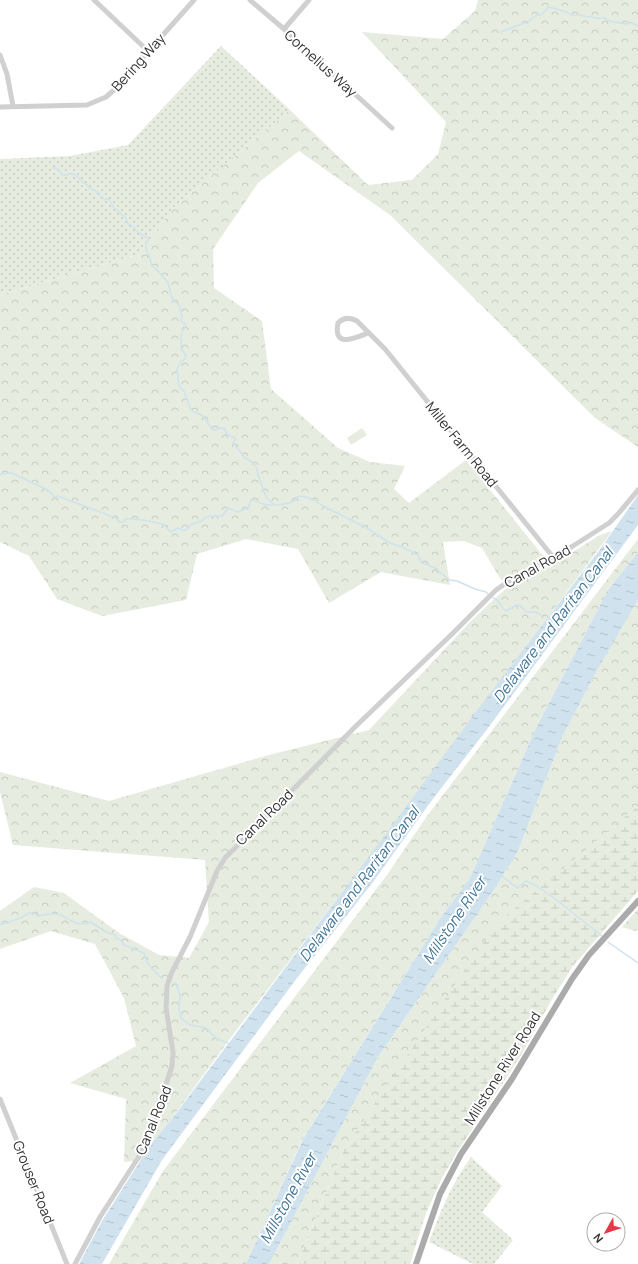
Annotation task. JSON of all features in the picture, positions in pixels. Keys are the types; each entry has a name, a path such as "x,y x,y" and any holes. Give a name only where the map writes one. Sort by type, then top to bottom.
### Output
{"main road":[{"name":"Millstone River Road","path":"416,1264 440,1194 461,1154 515,1074 572,979 590,955 638,901"}],"street":[{"path":"94,0 148,51"},
{"name":"Bering Way","path":"0,107 78,106 94,103 114,90 194,0"},
{"name":"Cornelius Way","path":"250,0 284,29 392,128"},
{"path":"284,29 309,0"},
{"path":"0,55 7,74 13,106"},
{"name":"Miller Farm Road","path":"368,333 352,340 345,340 341,338 337,332 338,323 344,318 357,321 375,338 398,364 553,557"},
{"name":"Canal Road","path":"75,1264 100,1217 138,1158 151,1130 169,1080 172,1066 172,1052 166,1008 167,986 194,927 217,870 225,858 360,721 496,590 573,546 609,523 638,490"},
{"name":"Grouser Road","path":"0,1099 67,1264"}],"green space":[{"path":"478,0 638,0 638,447 595,418 390,215 299,151 258,183 213,249 214,288 262,321 271,389 338,448 370,462 405,466 394,489 409,503 466,460 544,557 542,560 508,578 501,580 482,548 464,541 443,542 450,585 381,572 329,603 298,549 246,539 197,554 186,600 102,616 57,599 29,556 0,542 0,295 139,254 174,207 290,110 368,185 412,180 438,154 446,122 362,32 443,39 475,11"},
{"path":"221,46 290,110 174,207 139,254 0,295 0,159 70,156 128,145"},
{"path":"362,428 367,435 351,445 347,438"},
{"path":"612,531 398,819 232,1036 141,1160 124,1162 126,1099 70,1083 136,1046 124,998 95,944 51,931 0,949 0,911 34,887 64,893 119,933 159,955 189,958 209,922 205,860 13,845 0,792 0,772 109,801 269,755 369,730 471,621 509,586 573,552 600,535"},
{"path":"638,539 638,552 608,590 536,728 470,878 441,917 302,1140 246,1264 109,1264 163,1171 387,875 427,816"},
{"path":"638,600 638,806 628,814 344,1149 297,1264 269,1264 378,1057 494,890 518,851 563,735 598,669"},
{"path":"638,806 638,891 573,966 551,1001 520,1057 457,1152 442,1178 426,1213 410,1264 297,1264 344,1149 495,925"},
{"path":"638,909 638,930 635,931 622,927"},
{"path":"471,1157 502,1186 482,1212 513,1240 494,1264 473,1264 429,1242 447,1198"}],"water":[{"name":"Delaware and Raritan Canal","path":"638,495 638,525 485,732 432,800 373,882 297,978 162,1160 102,1264 79,1264 102,1221 149,1147 174,1116 478,709 601,548"},
{"name":"Millstone River","path":"638,552 638,600 598,669 563,735 518,851 494,890 378,1057 269,1264 246,1264 303,1139 441,917 470,878 536,728 608,590"}],"waterway":[{"path":"501,32 527,22 537,15 541,15 549,7 567,12 571,15 605,18 613,22 626,24 630,22 638,26"},
{"path":"53,167 59,170 63,175 74,174 90,188 99,193 99,195 105,199 109,199 114,208 125,217 128,224 149,239 146,242 146,245 151,264 168,283 173,300 179,305 182,316 181,321 186,325 181,335 181,348 186,356 177,369 179,386 184,391 191,410 203,416 212,429 225,429 227,434 236,439 233,443 246,459 252,462 257,468 266,497 273,504"},
{"path":"0,474 12,473 48,490 54,497 58,496 116,518 119,522 124,522 126,519 151,522 164,525 171,532 178,528 186,530 192,524 202,521 206,517 222,516 228,508 238,512 249,507 251,499 264,504 273,505 292,502 300,496 306,497 313,499 321,505 367,528 390,543 418,555 421,562 437,569 450,580 457,581 488,594"},
{"name":"Delaware and Raritan Canal","path":"493,598 497,600 506,611 517,605 521,606 526,612 536,612 541,615"},
{"path":"502,876 517,888 526,881 535,885 602,936"},
{"path":"0,925 23,917 29,913 34,913 38,916 57,914 80,924 90,922 110,934 114,934 116,938 121,940 124,945 144,953 148,964 161,978"},
{"path":"608,942 638,963"},
{"path":"174,983 176,984 180,995 179,1009 181,1018 190,1025 206,1028 217,1039 229,1044"}]}
